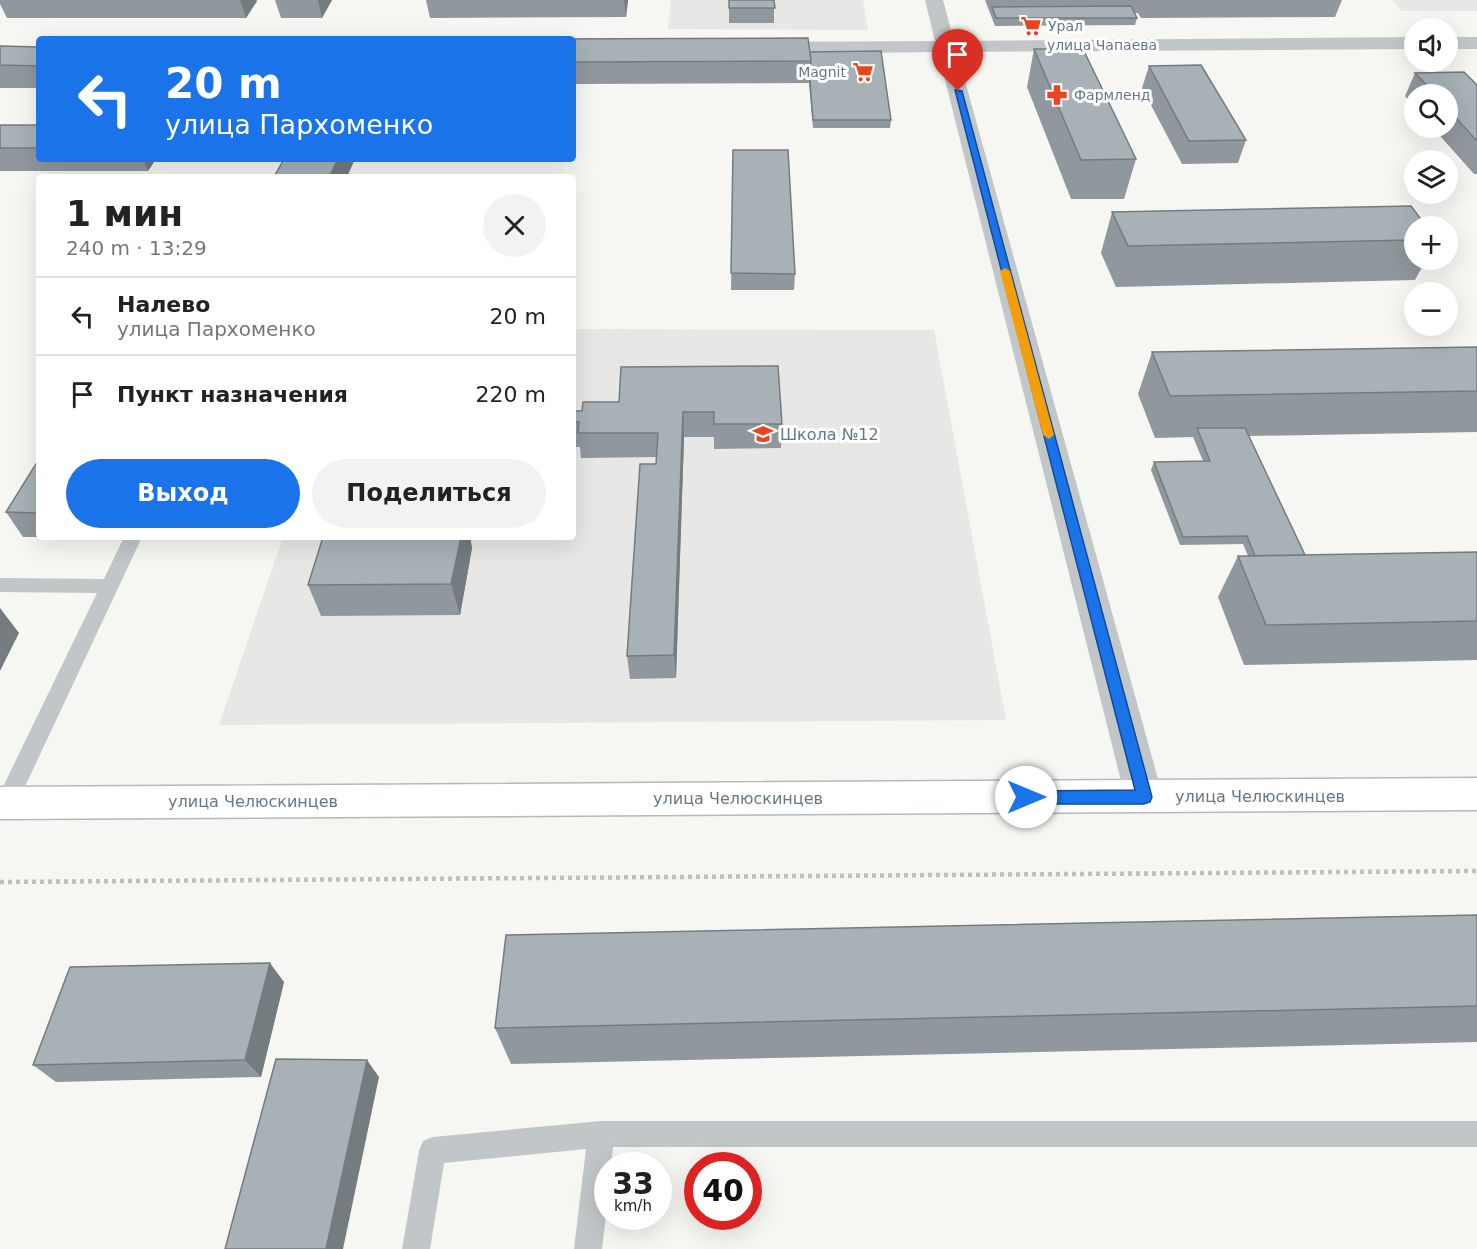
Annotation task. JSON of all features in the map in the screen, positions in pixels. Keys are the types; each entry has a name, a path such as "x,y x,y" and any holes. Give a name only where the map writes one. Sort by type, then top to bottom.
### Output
{"street":[{"path":"934,0 1144,797"},
{"name":"улица Чапаева","path":"748,48 1404,43"},
{"path":"1458,43 1477,43"},
{"name":"улица Челюскинцев","path":"2,807 1477,794"}],"lane":[{"path":"2,807 132,540"},
{"path":"0,585 110,586"},
{"path":"588,1249 601,1134"},
{"path":"416,1249 433,1151 601,1134 1477,1134"}],"path":[{"path":"0,882 1477,871"}],"shaded area":[{"path":"671,0 863,0 868,30 668,29"},
{"path":"1392,0 1477,0 1477,11 1401,11"},
{"name":"Школа №12","path":"576,329 934,330 1006,720 219,725 282,540 576,540"}],"building":[{"path":"729,0 774,0 775,8 729,8"},
{"path":"1131,6 1137,18 996,18 992,7"},
{"path":"808,38 811,61 576,62 576,39"},
{"path":"0,46 36,47 36,66 0,65"},
{"path":"1034,49 1083,49 1136,159 1081,160"},
{"path":"881,51 891,120 813,120 810,52"},
{"path":"1201,65 1246,140 1189,141 1149,66"},
{"path":"1464,72 1477,85 1477,141 1458,120 1458,84 1425,84 1415,73"},
{"path":"0,125 36,125 36,148 0,148"},
{"path":"733,150 788,150 795,274 731,273"},
{"path":"282,162 336,162 330,174 276,174"},
{"path":"1411,206 1418,216 1404,216 1404,240 1128,246 1112,212"},
{"path":"1477,347 1477,391 1170,396 1152,352"},
{"path":"778,366 782,424 714,424 714,412 683,412 674,655 627,656 640,464 656,464 658,433 578,433 579,422 576,422 576,411 582,411 583,402 619,402 621,367"},
{"path":"1197,428 1245,428 1305,555 1255,556 1247,536 1183,537 1154,462 1210,461"},
{"path":"36,464 36,513 6,512"},
{"path":"322,540 460,540 451,584 308,585"},
{"path":"1477,552 1477,621 1266,625 1238,556"},
{"path":"1477,915 1477,1006 495,1028 506,935"},
{"path":"270,963 245,1060 33,1065 70,967"},
{"path":"276,1059 367,1060 326,1249 225,1249"}],"slow traffic":[{"path":"1005,271 1049,435"}],"place":[{"name":"Урал","path":"1031,26"},
{"name":"Magnit","path":"863,72"},
{"name":"Фармленд","path":"1057,95"},
{"name":"Школа №12","path":"763,434"}],"route":[{"path":"958,91 1144,797 1026,797"}]}
